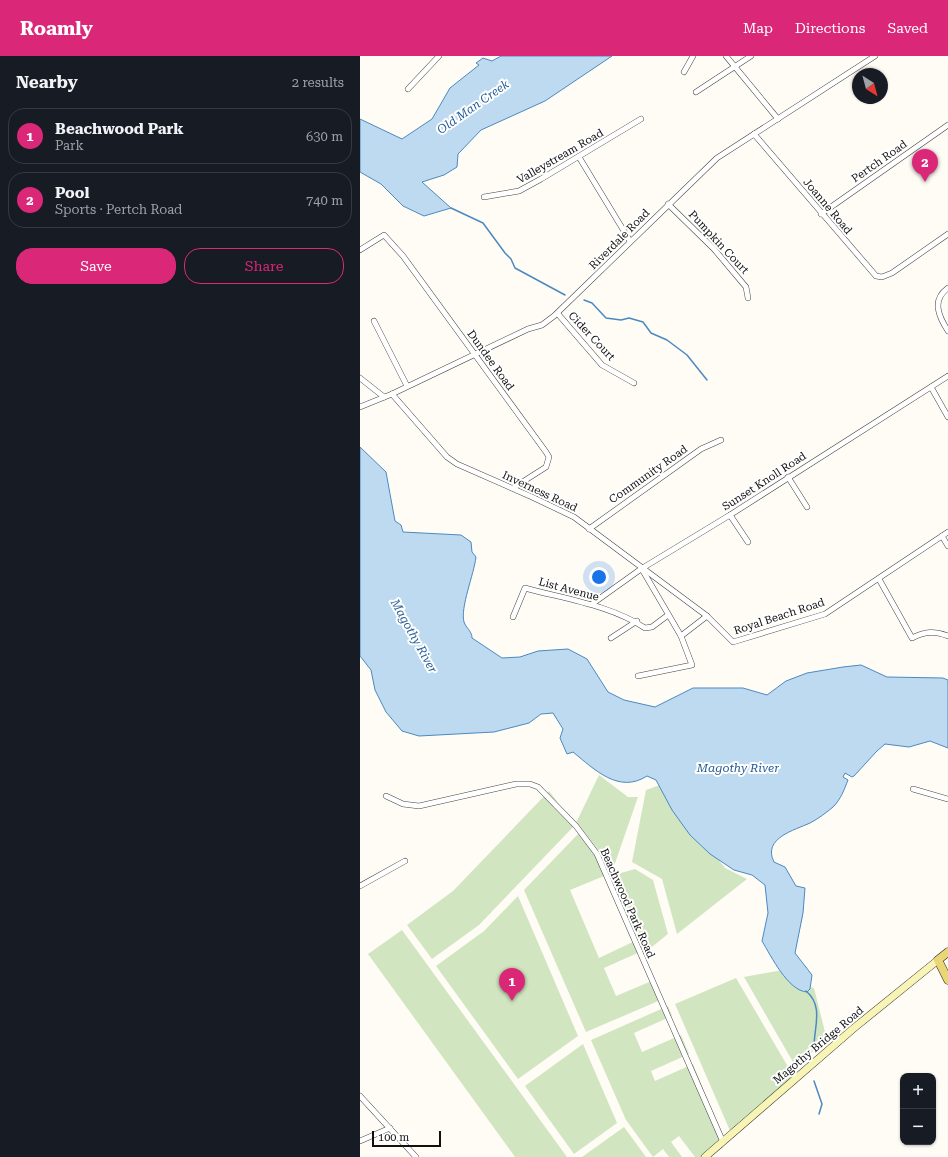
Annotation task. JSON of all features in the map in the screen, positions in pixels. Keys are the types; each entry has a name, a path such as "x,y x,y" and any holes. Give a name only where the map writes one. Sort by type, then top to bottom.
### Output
{"main road":[{"name":"Magothy Bridge Road","path":"705,1157 854,1028 948,952"},
{"path":"938,960 948,980"}],"street":[{"path":"408,89 439,56"},
{"path":"684,72 693,56"},
{"path":"726,56 778,119"},
{"path":"696,92 751,56"},
{"name":"Riverdale Road","path":"360,407 392,394 528,329 542,325 558,314 630,241 717,158 875,56"},
{"name":"Valleystream Road","path":"484,197 519,191 579,157 641,119"},
{"name":"Pertch Road","path":"821,214 948,125"},
{"name":"Joanne Road","path":"754,134 872,273 882,277 892,273 948,234"},
{"path":"579,157 630,241"},
{"name":"Pumpkin Court","path":"668,204 726,263 746,287 748,298"},
{"name":"Dundee Road","path":"360,250 384,236 403,256 549,457 546,467 513,488"},
{"path":"948,288 938,300 938,313 948,331"},
{"name":"Cider Court","path":"558,314 602,364 634,383"},
{"path":"374,321 407,386"},
{"name":"Sunset Knoll Road","path":"592,604 641,568 730,515 948,376"},
{"path":"360,378 384,397"},
{"path":"931,387 948,417"},
{"name":"Inverness Road","path":"392,394 447,457 466,469 513,488 574,517 707,616"},
{"name":"Community Road","path":"589,529 701,449 721,440"},
{"path":"788,477 807,507"},
{"path":"730,515 748,542"},
{"name":"Royal Beach Road","path":"707,616 733,642 825,614 948,532"},
{"path":"942,536 948,546"},
{"path":"638,676 692,665 682,636 641,568"},
{"path":"879,579 912,638 921,633 937,632 948,636"},
{"name":"List Avenue","path":"513,617 525,588 592,604 648,628 668,615"},
{"path":"682,636 707,616"},
{"path":"611,638 637,622"},
{"name":"Beachwood Park Road","path":"386,796 403,804 418,806 516,784 530,784 538,787 555,803 576,826 597,854 723,1142"},
{"path":"913,789 948,799"},
{"path":"360,886 404,862"},
{"path":"360,1096 416,1157"},
{"path":"360,1141 390,1128"}],"green space":[{"path":"599,775 628,797 638,797 613,869 576,821"},
{"path":"660,785 725,868 747,879 677,934 662,879 632,862 646,790"},
{"path":"549,791 575,825 479,925 432,959 407,925 453,891"},
{"path":"580,832 605,864 609,874 570,890 599,958 637,940 610,876 635,869 653,880 668,934 643,954 642,951 604,968 616,996 654,980 663,999 586,1032 524,890"},
{"path":"518,896 578,1036 518,1079 436,966 484,931"},
{"path":"402,930 567,1157 515,1157 368,954"},
{"path":"788,969 794,984 814,988 827,1040 801,1061 797,1069 744,977"},
{"path":"736,978 794,1077 789,1088 737,1134 731,1133 675,1004"},
{"path":"668,1006 672,1016 634,1033 642,1052 681,1035 689,1054 651,1071 655,1081 693,1064 724,1141 723,1147 711,1157 695,1157 679,1136 671,1142 682,1157 669,1157 663,1149 653,1157 626,1120 591,1040"},
{"path":"583,1044 617,1123 574,1154 525,1086"},
{"path":"624,1127 646,1157 582,1157"}],"water":[{"name":"Old Man Creek","path":"501,56 612,56 545,101 481,130 458,154 457,167 444,175 422,182 451,208 424,216 403,206 381,184 360,172 360,119 402,139 432,119 450,88 479,65 476,63 483,58 492,61"},
{"name":"Magothy River","path":"360,447 386,472 395,521 401,525 403,532 461,535 471,542 472,552 476,557 464,608 464,622 471,633 472,638 502,658 520,657 538,651 568,649 587,659 608,692 624,700 655,707 693,688 743,688 767,695 786,681 807,673 861,665 887,677 943,678 948,680 948,748 930,741 909,747 885,744 854,776 852,777 845,773 843,777 848,780 844,791 833,807 813,821 782,836 772,847 771,854 774,862 785,867 796,886 805,888 803,913 795,953 812,975 810,989 807,992 793,986 781,972 762,941 768,913 765,885 752,875 734,870 710,854 690,835 672,810 656,780 647,776 637,781 617,781 608,778 573,752 567,754 560,738 563,729 553,713 541,714 529,723 494,732 419,736 402,731 386,712 375,690 371,670 360,656"}],"waterway":[{"path":"451,208 483,223 511,259 515,268 565,295"},
{"path":"584,300 592,303 606,318 621,320 629,318 643,322 651,333 667,340 687,355 707,380"},
{"path":"806,991 815,1003 817,1017 814,1047"},
{"path":"814,1081 822,1104 819,1114"}],"place":[{"name":"Pool","path":"925,182"},
{"name":"Beachwood Park","path":"512,1001"}]}
